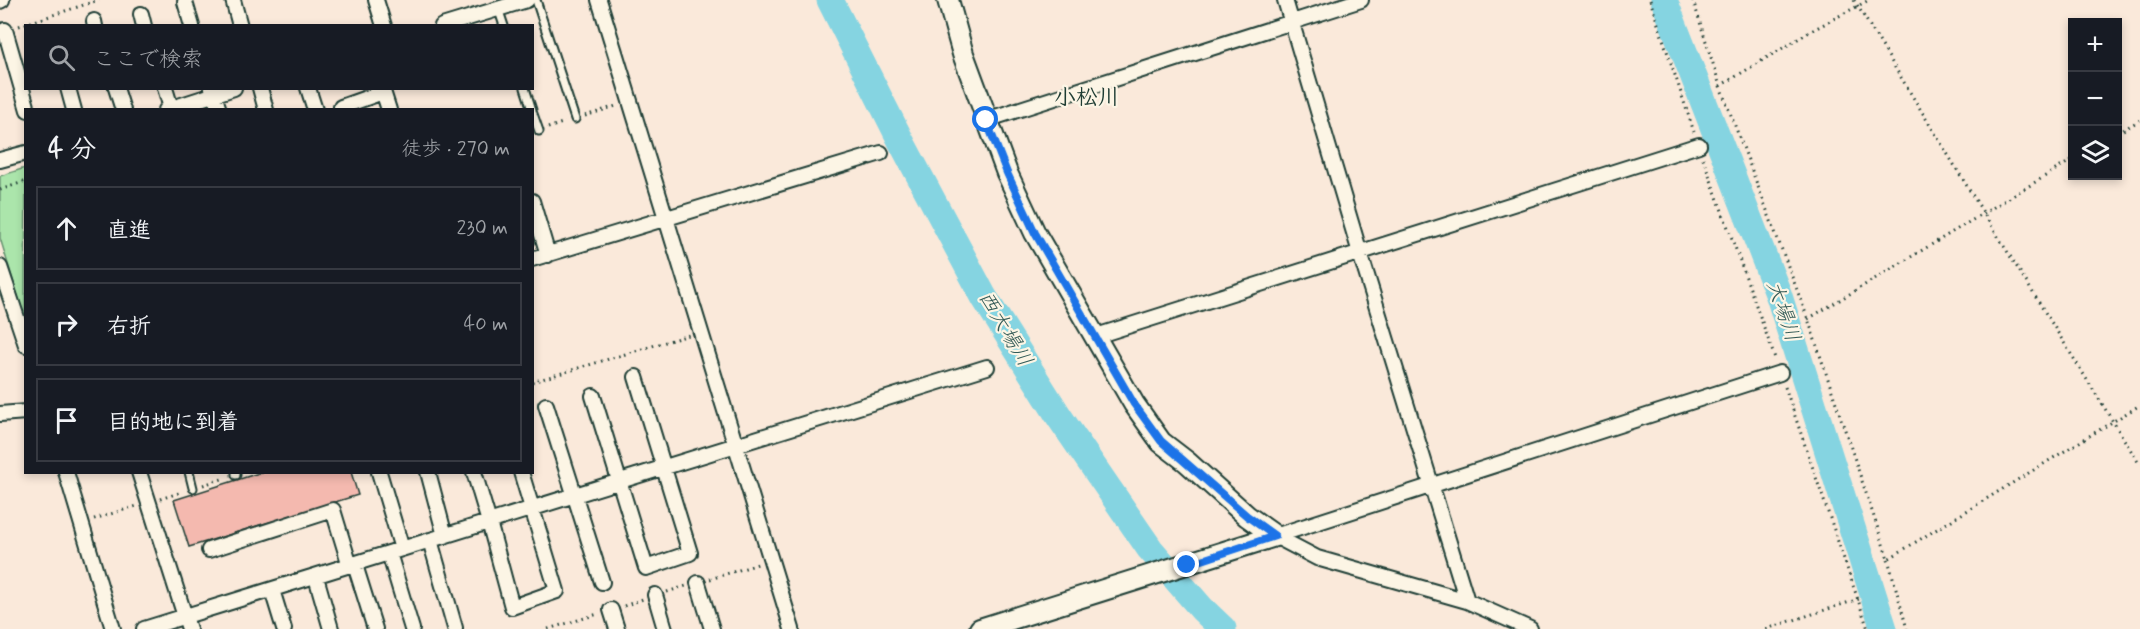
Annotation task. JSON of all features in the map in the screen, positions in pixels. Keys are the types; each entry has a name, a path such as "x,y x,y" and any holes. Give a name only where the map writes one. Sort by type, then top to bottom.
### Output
{"street":[{"path":"232,0 239,24"},
{"path":"376,0 383,24"},
{"path":"448,24 527,0"},
{"path":"599,0 792,629"},
{"path":"948,0 963,54 986,120 1007,173 1035,233 1134,404 1161,441 1247,516 1275,536 1317,558 1467,601 1530,629"},
{"path":"1285,0 1467,601"},
{"path":"986,120 1361,0"},
{"path":"184,2 191,24"},
{"path":"5,30 27,108"},
{"path":"69,90 73,108"},
{"path":"117,90 122,108"},
{"path":"165,90 168,108"},
{"path":"261,90 265,108"},
{"path":"309,90 314,108"},
{"path":"341,107 383,90 388,108"},
{"path":"171,108 213,92 218,108"},
{"path":"1094,337 1699,145"},
{"path":"534,259 881,153"},
{"path":"0,160 24,154"},
{"path":"534,207 549,255"},
{"path":"0,267 24,339"},
{"path":"144,629 187,623 272,590 987,367"},
{"path":"980,629 1187,565 1780,373"},
{"path":"593,396 646,568 690,553 636,377"},
{"path":"546,405 602,582"},
{"path":"0,414 24,412"},
{"path":"67,474 113,629"},
{"path":"140,474 187,623"},
{"path":"379,474 412,629"},
{"path":"429,474 445,536"},
{"path":"475,474 512,607 557,591 522,474"},
{"path":"209,550 333,510 375,629"},
{"path":"430,540 455,628"},
{"path":"316,577 331,629"},
{"path":"698,583 712,629"},
{"path":"272,590 284,629"},
{"path":"655,595 665,629"},
{"path":"611,610 617,629"}],"lane":[{"path":"536,0 575,119"},
{"path":"498,8 503,24"},
{"path":"526,90 531,108"},
{"path":"534,116 539,131"},
{"path":"190,474 193,488"}],"path":[{"path":"5,30 99,0"},
{"path":"1650,0 1699,145"},
{"path":"1693,0 1720,86 1808,319 1888,559 1907,629"},
{"path":"1854,0 1983,214 2140,465"},
{"path":"1720,86 1811,31 1869,0"},
{"path":"2122,131 2140,120"},
{"path":"1808,319 2068,163"},
{"path":"0,190 24,182"},
{"path":"534,381 700,332"},
{"path":"1888,559 2140,405"},
{"path":"1766,629 1859,599"}],"green space":[{"path":"24,169 24,316 0,238 0,176"}],"building":[{"path":"256,474 352,474 358,495 189,547 174,500"}],"waterway":[{"name":"西大場川","path":"830,0 903,145 984,297 1060,418 1150,549 1202,609 1223,629"},
{"name":"大場川","path":"1664,0 1779,296 1884,629"}],"district":[{"name":"小松川","path":"1087,98"}],"route":[{"path":"986,120 1007,173 1035,233 1134,404 1161,441 1247,516 1275,536 1187,565"}]}
